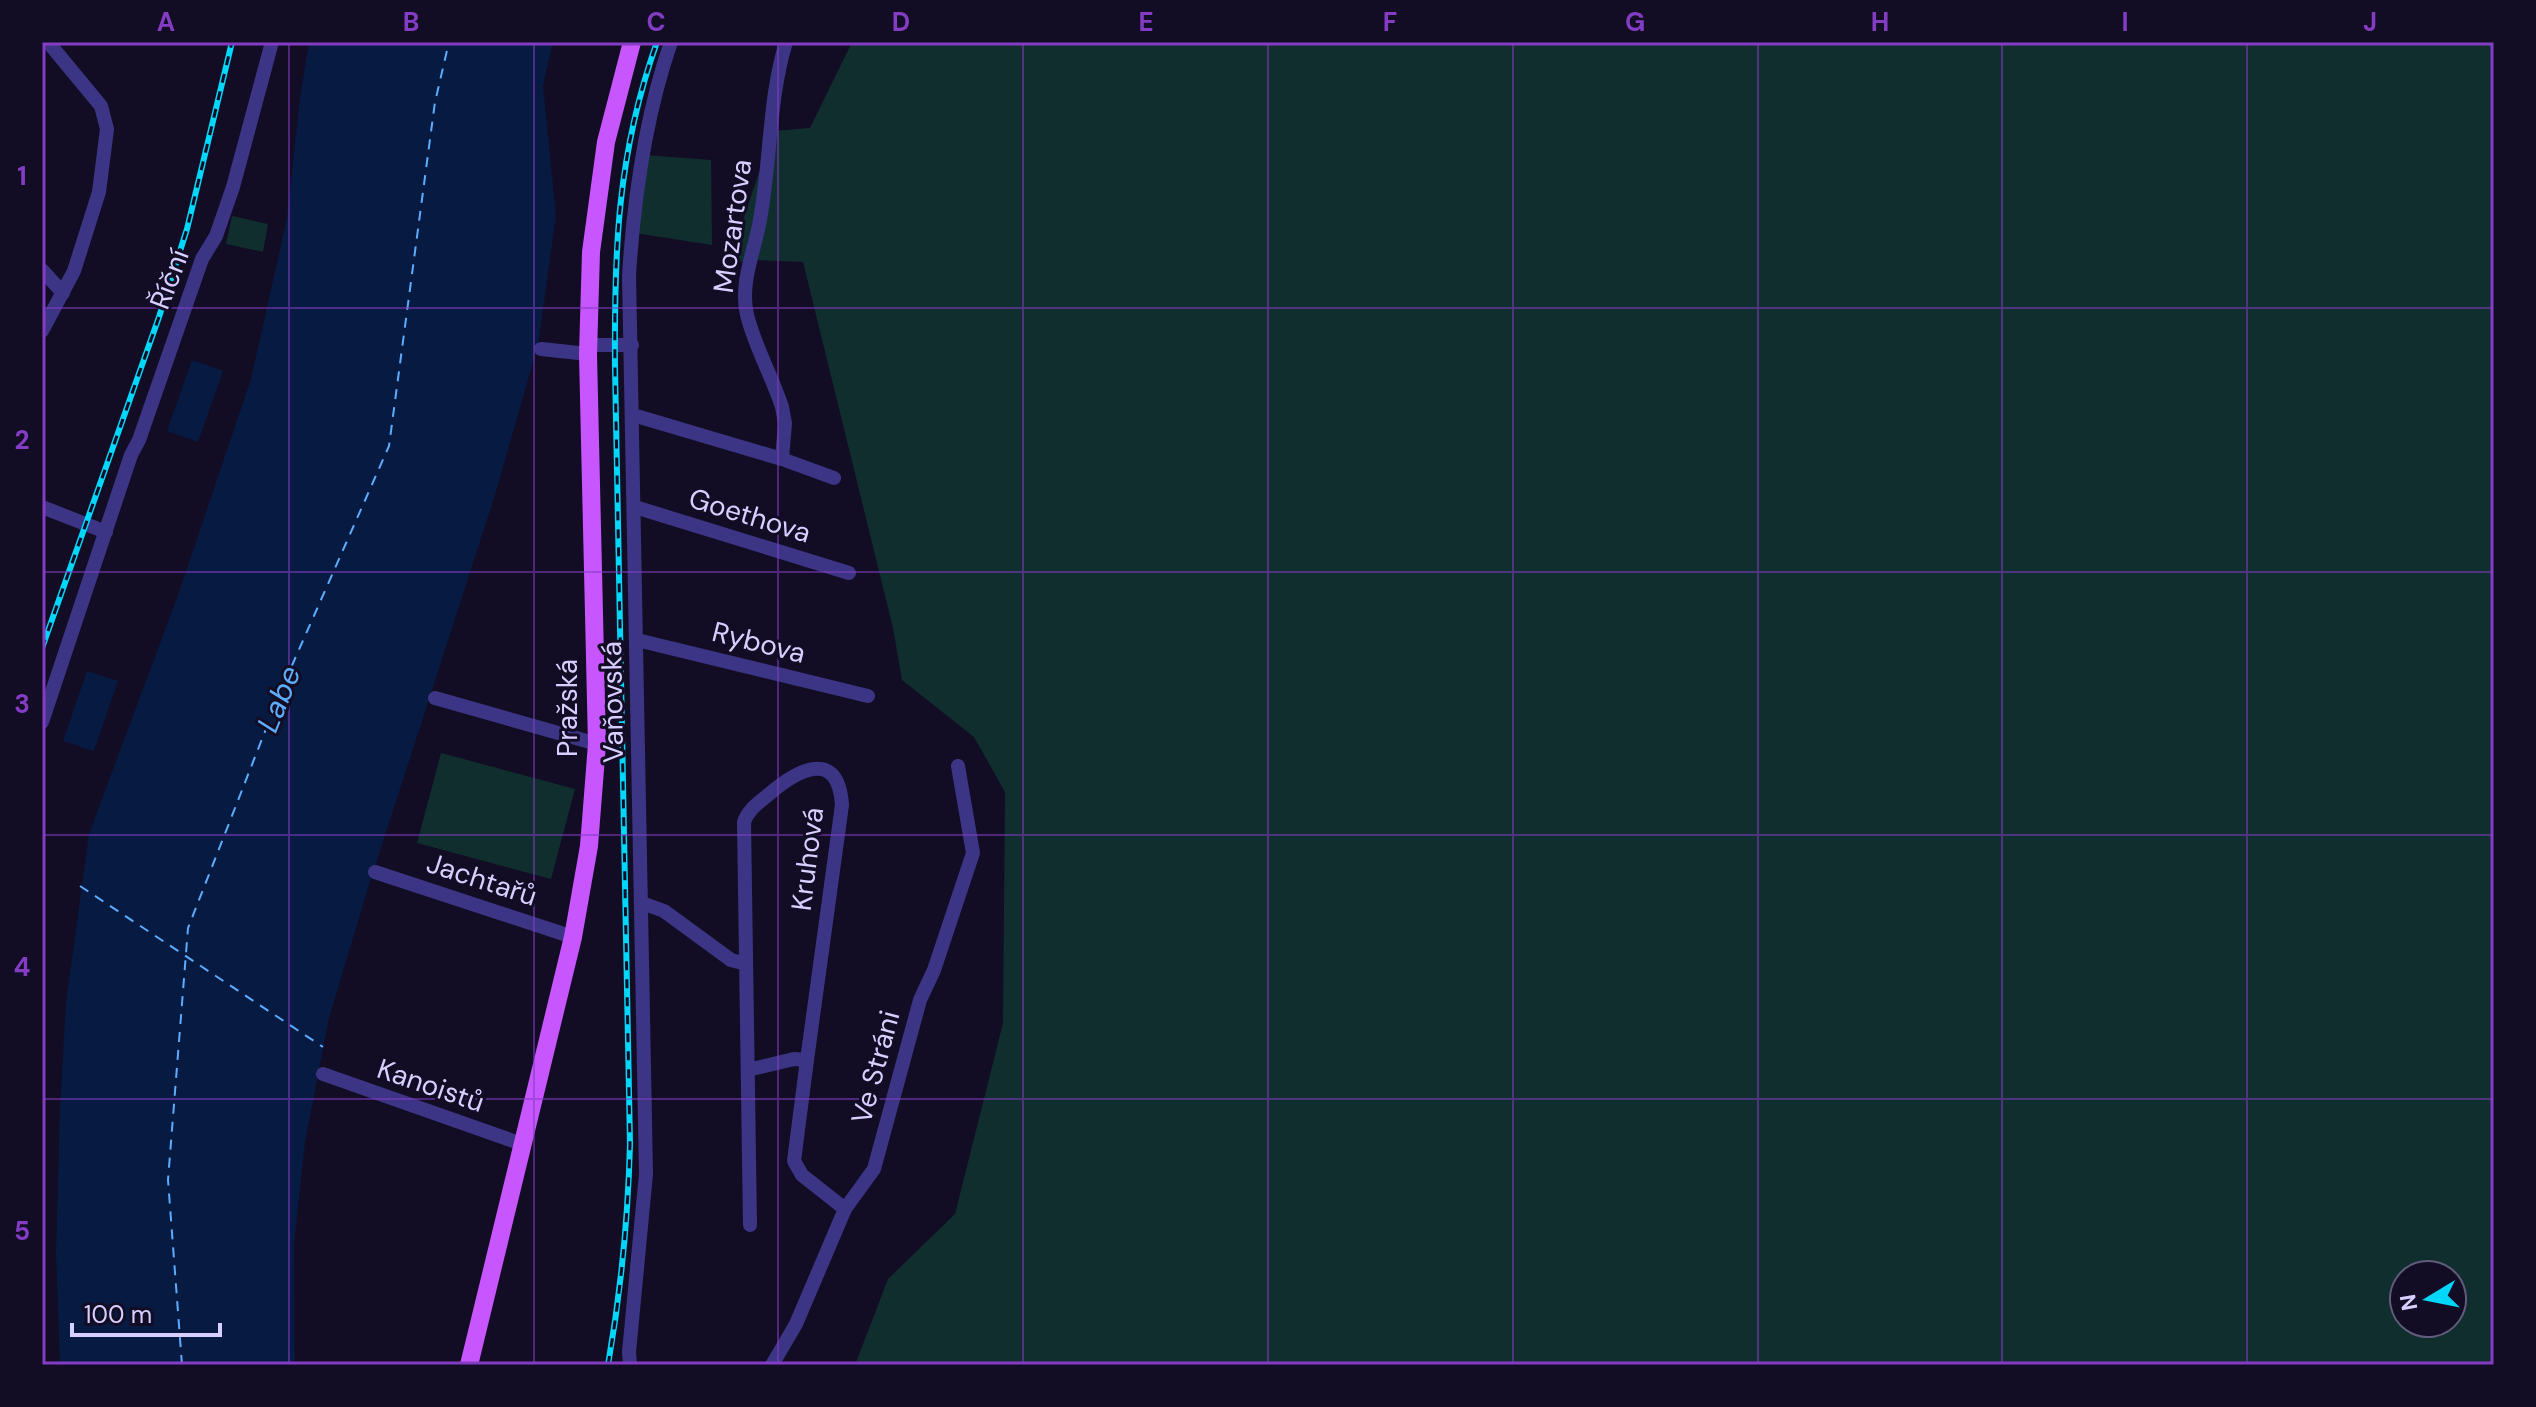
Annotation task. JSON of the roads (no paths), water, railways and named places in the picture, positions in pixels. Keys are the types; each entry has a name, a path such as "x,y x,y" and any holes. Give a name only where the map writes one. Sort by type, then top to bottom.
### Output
{"main road":[{"name":"Pražská","path":"469,1365 573,937 589,846 597,744 588,350 591,252 599,183 615,103 632,42"}],"street":[{"path":"42,331 74,271 99,192 107,129 101,106 48,42"},
{"name":"Říční","path":"42,722 117,493 139,440 202,259 216,236 233,187 272,42"},
{"name":"Vaňovská","path":"630,1365 646,1174 629,275 633,221 648,124 671,42"},
{"name":"Mozartova","path":"782,459 785,423 782,407 747,313 746,287 747,270 760,224 770,128 786,42"},
{"path":"42,270 63,293"},
{"path":"541,349 588,350 632,345"},
{"path":"633,415 782,459 834,478"},
{"path":"42,507 106,532"},
{"name":"Goethova","path":"635,507 849,573"},
{"name":"Rybova","path":"637,640 868,696"},
{"path":"435,698 597,744"},
{"name":"Ve Stráni","path":"772,1365 796,1324 845,1209 874,1169 920,1000 934,970 973,853 958,766"},
{"name":"Kruhová","path":"750,1225 743,834 746,816 797,773 815,767 825,770 836,782 842,805 794,1161 802,1175 845,1209"},
{"name":"Jachtařů","path":"375,872 573,937"},
{"path":"642,903 664,911 731,960 746,964"},
{"path":"748,1070 794,1059 807,1060"},
{"name":"Kanoistů","path":"323,1074 522,1144"}],"water":[{"name":"Labe","path":"309,42 553,42 543,86 556,216 538,345 495,495 329,1018 305,1142 294,1245 295,1365 60,1365 56,1252 60,1108 66,1003 89,834 178,595 251,379 287,218"},
{"path":"192,360 223,371 198,442 167,431"},
{"path":"87,671 118,681 94,751 63,741"}],"railway":[{"path":"42,648 187,229 232,42"},
{"path":"608,1365 623,1255 630,1144 615,368 617,243 633,124 657,42"}]}
